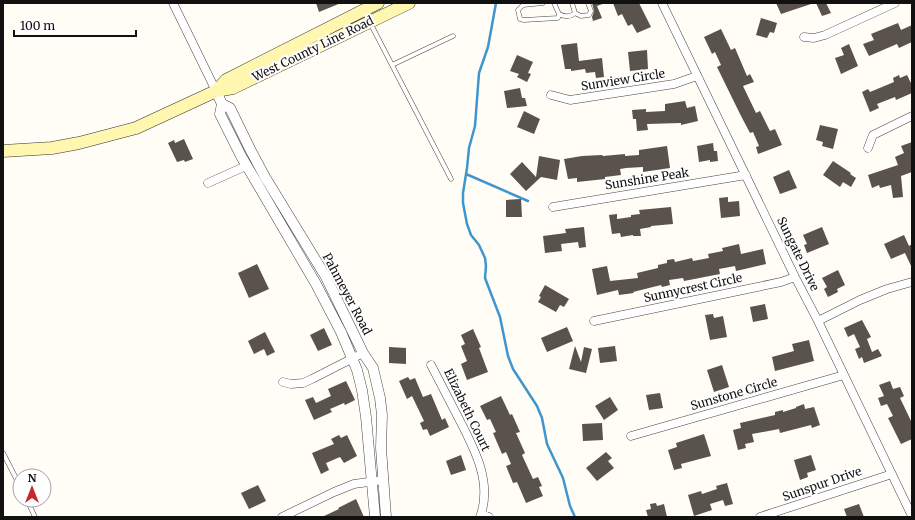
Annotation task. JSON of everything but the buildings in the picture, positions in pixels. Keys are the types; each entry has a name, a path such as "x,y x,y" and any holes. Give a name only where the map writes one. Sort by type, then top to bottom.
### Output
{"main road":[{"name":"West County Line Road","path":"216,91 226,80 378,3"},
{"name":"West County Line Road","path":"3,151 29,150 79,143 136,128 216,91 233,88 409,3"}],"street":[{"name":"Pahmeyer Road","path":"173,3 222,104 220,114 246,166 316,284 338,326 352,359 360,380 364,402 375,517"},
{"name":"Sungate Drive","path":"662,3 912,516"},
{"path":"804,37 814,38 826,35 895,3"},
{"name":"Sunview Circle","path":"551,95 570,100 674,84 697,76"},
{"name":"Pahmeyer Road","path":"222,104 230,108 262,171 326,277 363,353 373,368 382,414 381,448 386,517"},
{"path":"868,148 873,135 912,116"},
{"path":"208,183 246,166"},
{"name":"Sunshine Peak","path":"553,207 746,175"},
{"name":"Sunnycrest Circle","path":"594,321 781,282 795,277"},
{"path":"818,321 860,300 887,289 912,282"},
{"path":"283,382 291,384 303,383 363,353"},
{"name":"Elizabeth Court","path":"431,365 478,457 484,494 483,516"},
{"name":"Sunstone Circle","path":"632,436 844,375"},
{"name":"Sunspur Drive","path":"760,517 892,474"},
{"path":"282,517 354,484 383,480"}],"lane":[{"path":"544,3 523,4 518,10 520,18 524,20 553,19 558,18 559,14"},
{"path":"554,3 559,14"},
{"path":"572,3 575,13 581,16 589,15 591,11 588,3"},
{"path":"364,10 451,179"},
{"path":"559,14 568,16 575,13"},
{"path":"392,65 453,36"},
{"path":"3,453 12,470"}],"waterway":[{"path":"496,3 488,47 479,73 475,126 469,148 463,203 467,224 471,235 479,245 485,258 485,278 500,317 508,356 513,369 537,406 542,418 547,444 563,478 570,506 575,517"},
{"path":"466,174 528,201"}]}
